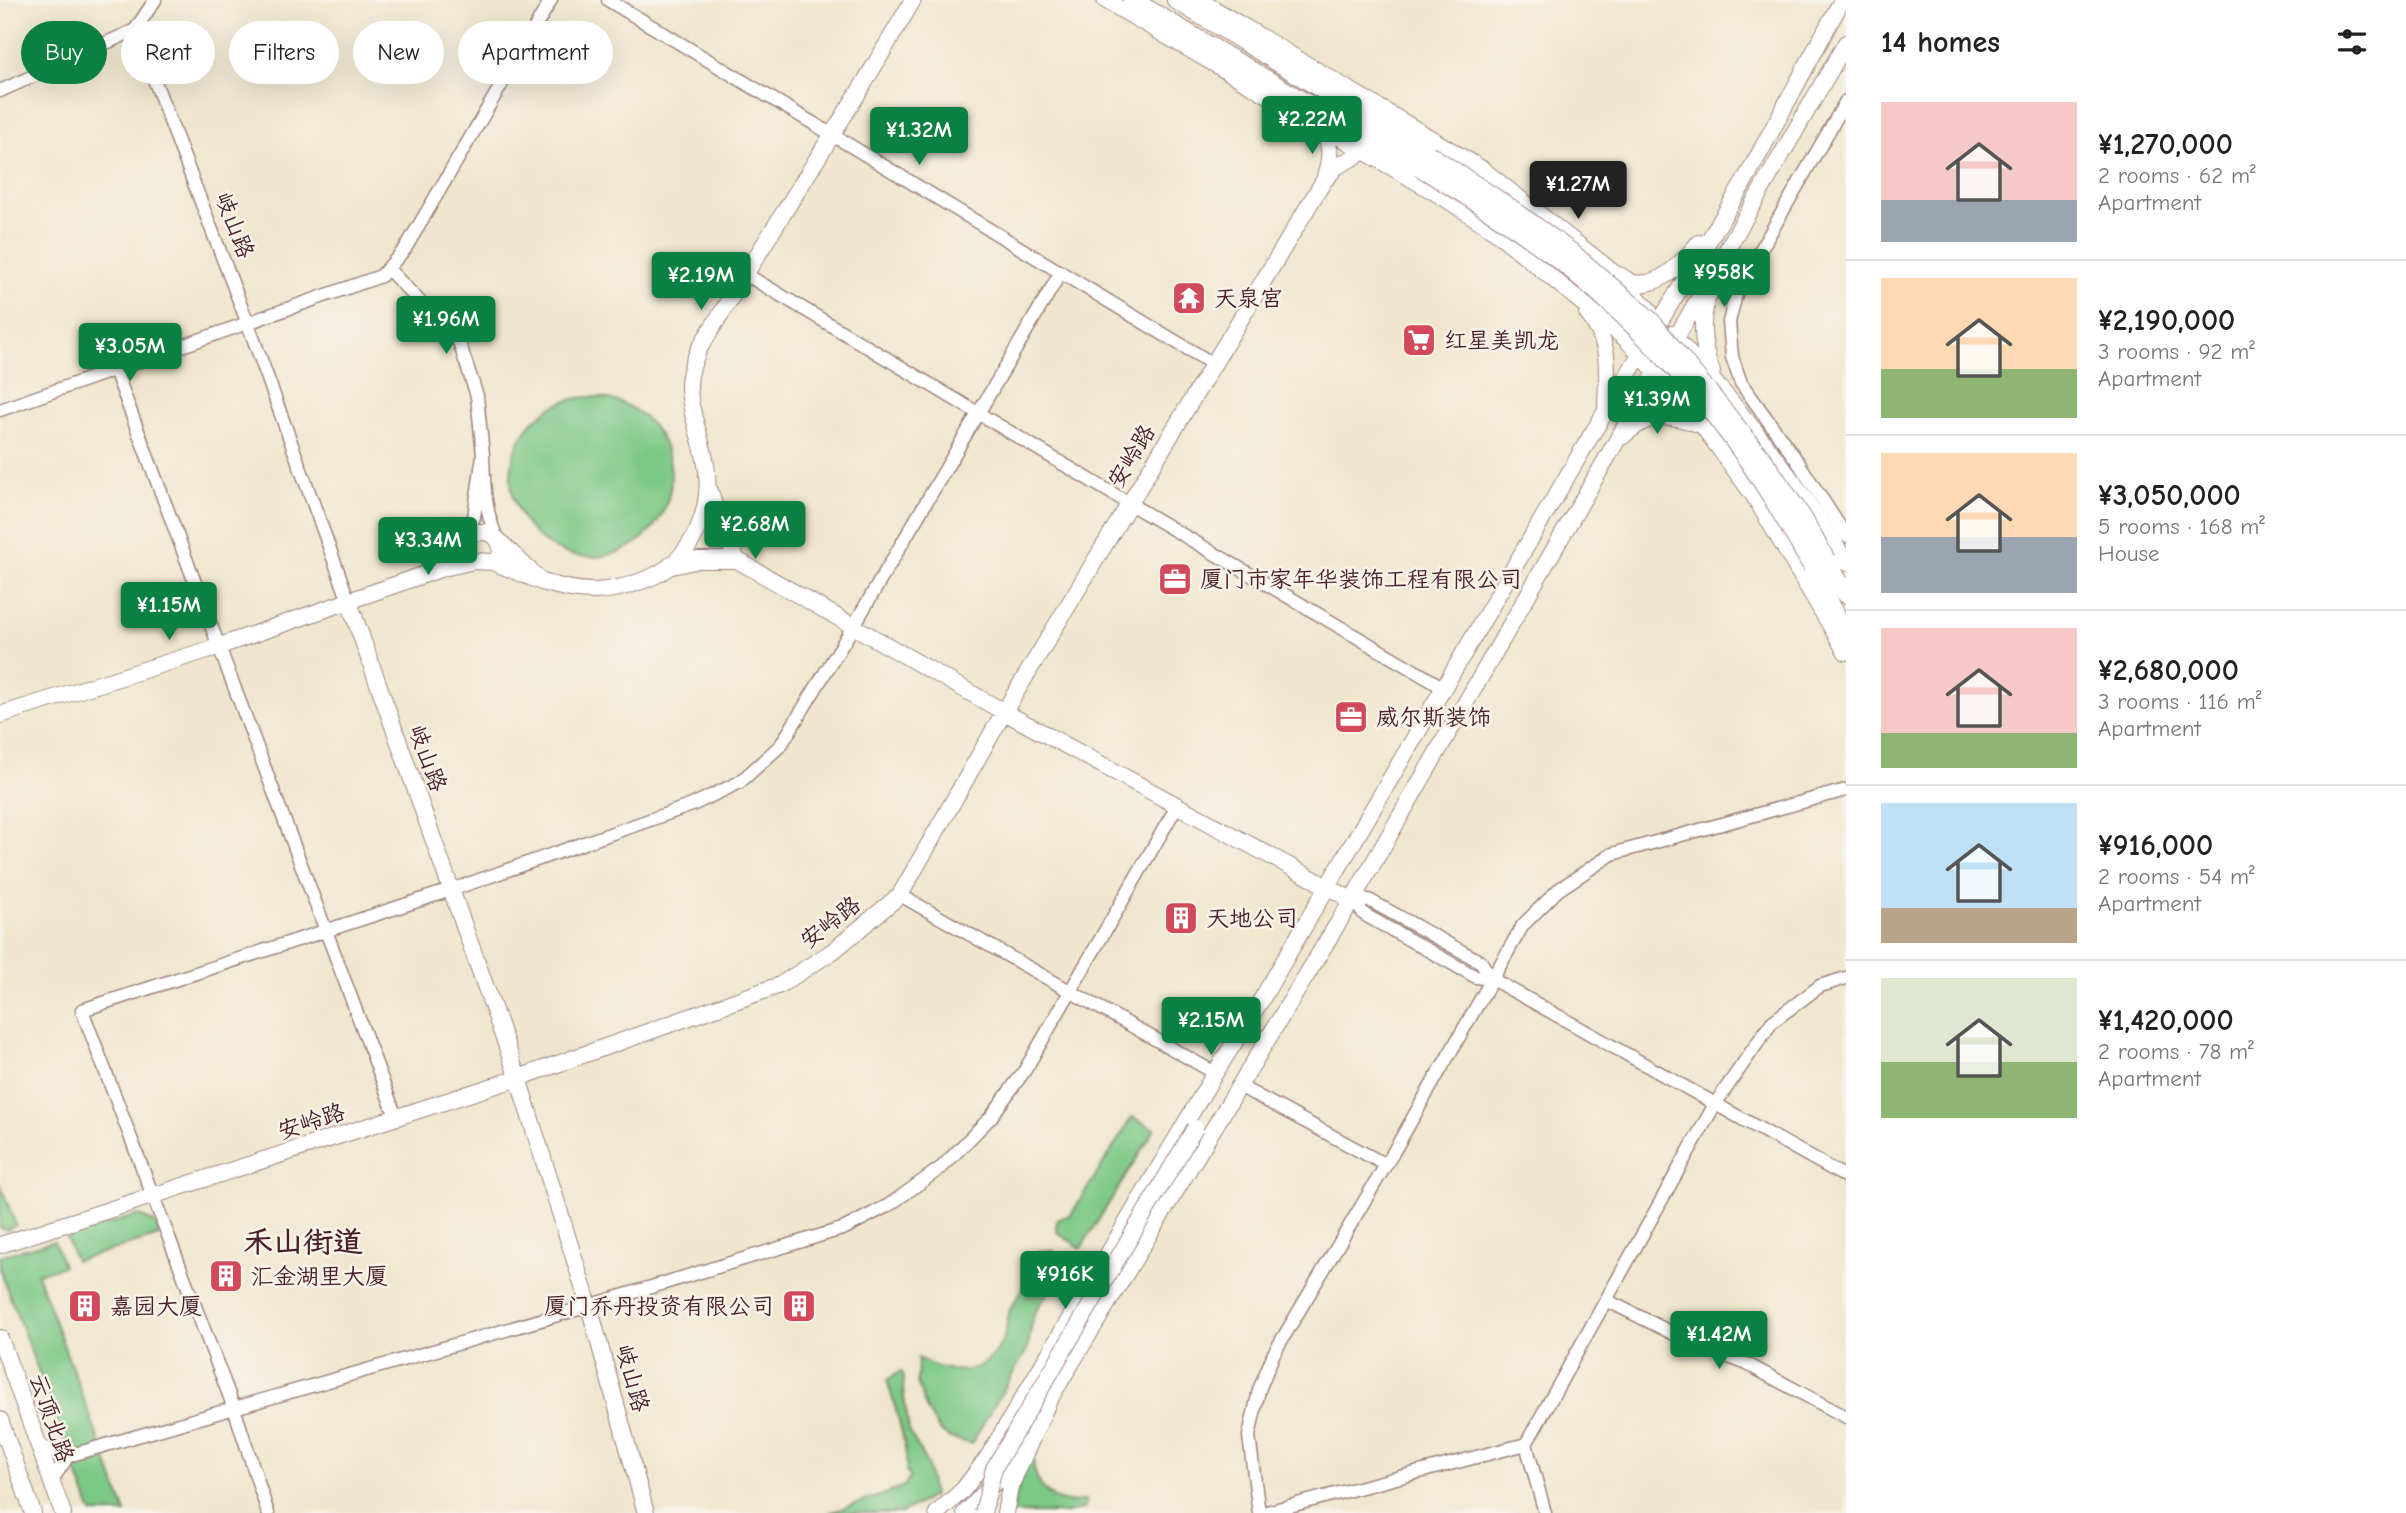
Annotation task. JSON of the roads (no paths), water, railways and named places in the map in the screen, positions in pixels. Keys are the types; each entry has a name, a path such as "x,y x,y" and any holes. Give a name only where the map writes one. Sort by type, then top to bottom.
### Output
{"highway":[{"path":"1132,0 1311,106 1424,161"},
{"path":"1176,0 1424,161 1567,266 1648,341 1725,431 1819,563 1846,625"},
{"path":"1819,563 1843,581"},
{"path":"1819,563 1846,636"}],"main road":[{"path":"737,560 718,519 690,402 689,382 699,349 747,275 912,0"},
{"path":"1105,0 1443,197 1494,231 1626,338 1691,410 1754,496 1846,652"},
{"path":"1199,0 1482,169 1614,273 1717,384 1760,436 1827,531 1843,581"},
{"path":"937,1513 963,1490 988,1457 1215,1073 1260,1002 1659,321 1721,222 1842,0"},
{"path":"965,1513 1001,1476 1049,1400 1352,900 1846,43"},
{"path":"1320,127 1328,139 1331,158 1323,182"},
{"path":"1323,182 1336,167 1363,152"},
{"name":"安岭路","path":"0,1245 518,1078 780,985 833,951 900,895 1004,712 1323,182"},
{"path":"1614,273 1635,283 1657,280 1674,269 1721,222"},
{"path":"1717,384 1705,354 1702,323 1708,296 1735,237"},
{"path":"1567,289 1593,321 1605,342 1608,367 1606,411"},
{"path":"1612,445 1634,426 1657,415 1676,416 1701,425"},
{"path":"672,566 694,538 705,507 708,483"},
{"path":"443,568 465,541 485,531 498,539 542,582"},
{"path":"493,562 499,559 501,554 498,539"},
{"path":"465,541 464,551 474,561"},
{"path":"0,715 217,646 443,568 474,561 493,562 542,582 580,592 605,592 640,582 672,566 698,560 737,560 1004,712 1352,900"},
{"name":"岐山路","path":"348,599 518,1078 589,1306 646,1513"},
{"path":"983,1513 994,1468 1195,1128 1260,1002"},
{"name":"云顶北路","path":"0,1338 63,1513"},
{"path":"1005,1513 1010,1487 1049,1400"},
{"path":"0,1420 33,1513"}],"street":[{"path":"141,21 155,0"},
{"path":"0,410 381,276 405,249 551,0"},
{"path":"608,0 1213,364"},
{"path":"0,91 121,36"},
{"name":"岐山路","path":"156,84 248,324 348,599"},
{"path":"1846,101 1737,291 1729,322 1732,356 1741,383 1798,462 1846,536"},
{"path":"388,269 459,342 477,396 484,496 488,517 498,539"},
{"path":"268,1513 234,1408 82,1010 451,890 692,805 740,782 781,745 1061,272"},
{"path":"747,275 1444,688"},
{"path":"115,370 396,1117"},
{"path":"465,541 474,517 483,455"},
{"path":"1526,1444 1261,1513 1249,1436 1259,1390 1274,1353 1386,1165 1523,925 1558,890 1612,854 1846,790"},
{"path":"37,1443 55,1453 68,1456 589,1306 845,1228 889,1205 942,1167 991,1117 1025,1070 1177,806"},
{"path":"900,895 1215,1073"},
{"path":"1352,900 1377,922 1476,977 1492,979 1846,1177"},
{"path":"1545,1513 1526,1444 1715,1104 1772,1022 1821,986 1846,978"},
{"path":"1239,1086 1386,1165"},
{"path":"1606,1300 1688,1341 1747,1364 1846,1417"},
{"path":"51,1482 68,1456"}],"place":[{"name":"天泉宫","path":"1189,298"},
{"name":"红星美凯龙","path":"1419,340"},
{"name":"厦门市家年华装饰工程有限公司","path":"1175,579"},
{"name":"威尔斯装饰","path":"1351,717"},
{"name":"天地公司","path":"1181,918"},
{"name":"汇金湖里大厦","path":"226,1276"},
{"name":"嘉园大厦","path":"85,1306"},
{"name":"厦门乔丹投资有限公司","path":"799,1306"}],"district":[{"name":"禾山街道","path":"303,1242"}]}
